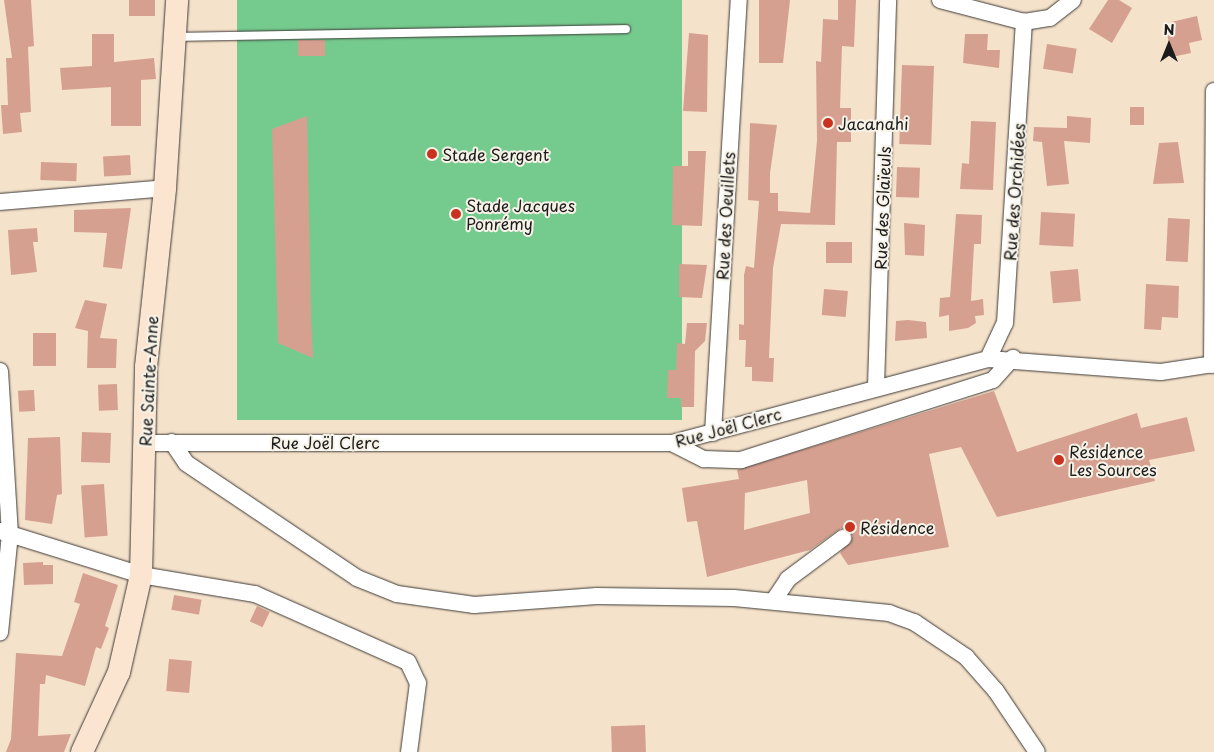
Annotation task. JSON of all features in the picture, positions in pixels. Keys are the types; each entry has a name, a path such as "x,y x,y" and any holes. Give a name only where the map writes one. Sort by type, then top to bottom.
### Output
{"main road":[{"name":"Rue Sainte-Anne","path":"82,752 118,672 141,575 146,367 165,188 177,0"}],"street":[{"name":"Rue des Oeuillets","path":"713,433 739,0"},
{"name":"Rue des Glaïeuls","path":"876,386 888,0"},
{"path":"940,0 1024,22 1050,18 1073,0"},
{"name":"Rue des Orchidées","path":"988,359 1006,323 1024,22"},
{"path":"1213,364 1214,92"},
{"path":"0,202 165,188"},
{"name":"Rue Joël Clerc","path":"144,443 672,443 876,386 988,359 1013,358 1161,372 1213,364"},
{"path":"672,443 704,459 741,460 993,380 1013,358"},
{"path":"0,371 5,532 0,632"},
{"path":"172,442 186,462 378,589 474,605 632,596 774,600 889,613 914,622 966,657 996,691 1037,752"},
{"path":"5,532 141,575 255,594 408,662 418,684 409,752"},
{"path":"774,600 788,579 843,538"}],"lane":[{"path":"175,37 626,29"}],"green space":[{"name":"Stade Jacques Ponrémy","path":"237,0 682,0 682,420 237,420"}],"building":[{"path":"4,0 31,0 34,46 28,47 31,112 20,113 22,132 3,134 1,105 8,105 6,58 12,58"},
{"path":"129,0 155,0 155,16 129,16"},
{"path":"759,0 790,0 783,63 759,63"},
{"path":"838,0 856,0 854,47 842,46 840,108 851,108 851,142 837,142 835,225 781,224 773,268 769,358 774,358 773,382 752,381 752,367 745,367 746,340 739,340 739,324 744,325 744,275 746,266 754,268 759,201 748,200 750,123 777,125 770,173 770,193 778,193 778,211 810,213 817,141 816,61 821,62 823,19 838,20"},
{"path":"1108,0 1119,0 1132,8 1112,43 1089,29"},
{"path":"1197,16 1202,40 1189,43 1191,53 1172,57 1167,34 1173,33 1171,22"},
{"path":"689,33 708,35 707,112 683,111"},
{"path":"92,34 114,34 114,62 154,58 156,79 141,80 141,126 111,126 111,87 62,90 60,68 92,66"},
{"path":"965,34 988,34 987,50 1000,50 999,68 963,63"},
{"path":"298,40 325,40 325,56 298,56"},
{"path":"1047,44 1077,49 1073,73 1043,69"},
{"path":"902,65 934,66 931,145 899,144"},
{"path":"1130,107 1144,107 1144,125 1130,125"},
{"path":"307,116 313,358 278,343 272,129"},
{"path":"1067,116 1091,118 1090,143 1064,141 1069,184 1047,186 1042,142 1033,141 1034,127 1067,128"},
{"path":"971,121 996,122 993,190 960,189 962,163 969,164"},
{"path":"1178,142 1184,183 1153,184 1159,143"},
{"path":"688,151 706,151 702,226 672,225 673,166 688,166"},
{"path":"130,155 131,175 104,176 103,156"},
{"path":"41,162 77,163 76,181 40,180"},
{"path":"897,167 920,168 919,198 896,197"},
{"path":"131,208 122,269 103,267 107,233 74,232 74,210"},
{"path":"1041,212 1075,214 1073,247 1039,245"},
{"path":"956,214 982,215 981,244 974,244 971,301 983,299 984,315 975,316 976,323 968,328 949,331 949,315 939,317 940,298 950,297"},
{"path":"1168,218 1190,219 1188,262 1166,261"},
{"path":"904,223 925,225 924,256 905,255"},
{"path":"37,228 38,242 33,242 37,272 11,275 8,230"},
{"path":"826,242 852,242 852,263 826,263"},
{"path":"679,264 707,265 702,298 679,297"},
{"path":"1078,269 1081,301 1053,303 1050,271"},
{"path":"1146,284 1179,286 1178,318 1162,317 1161,330 1144,329"},
{"path":"824,289 848,291 846,317 822,315"},
{"path":"85,300 107,304 100,338 117,339 116,368 87,368 88,331 75,328"},
{"path":"896,321 926,322 927,338 895,341"},
{"path":"687,323 707,323 705,341 695,351 694,407 681,407 681,398 667,398 668,370 676,370 677,343 685,344"},
{"path":"33,333 56,333 56,366 33,366"},
{"path":"117,384 118,410 99,411 98,385"},
{"path":"34,390 35,411 19,412 18,391"},
{"path":"994,391 1017,452 1137,413 1141,428 1187,417 1195,451 1149,460 1155,481 997,517 961,447 929,454 949,547 848,565 840,553 853,536 841,528 810,550 707,577 697,521 687,522 682,488 739,479 737,470","holes":["807,480 810,513 744,530 745,493"]},
{"path":"82,432 111,433 110,463 81,462"},
{"path":"60,437 62,494 57,495 52,524 25,520 28,438"},
{"path":"104,484 108,536 85,537 81,486"},
{"path":"43,562 43,565 53,565 53,584 24,585 23,563"},
{"path":"83,573 118,585 105,626 109,628 101,649 96,647 85,686 46,675 45,684 40,684 38,736 71,734 64,752 6,752 11,739 16,653 62,656 80,604 74,602"},
{"path":"174,595 202,600 199,615 171,610"},
{"path":"257,606 270,612 263,627 250,621"},
{"path":"169,659 192,661 189,693 166,691"},
{"path":"645,725 646,752 612,752 611,726"}],"place":[{"name":"Jacanahi","path":"828,123"},
{"name":"Stade Sergent","path":"432,154"},
{"name":"Stade Jacques Ponrémy","path":"456,214"},
{"name":"Résidence Les Sources","path":"1059,460"},
{"name":"Résidence","path":"850,527"}]}
